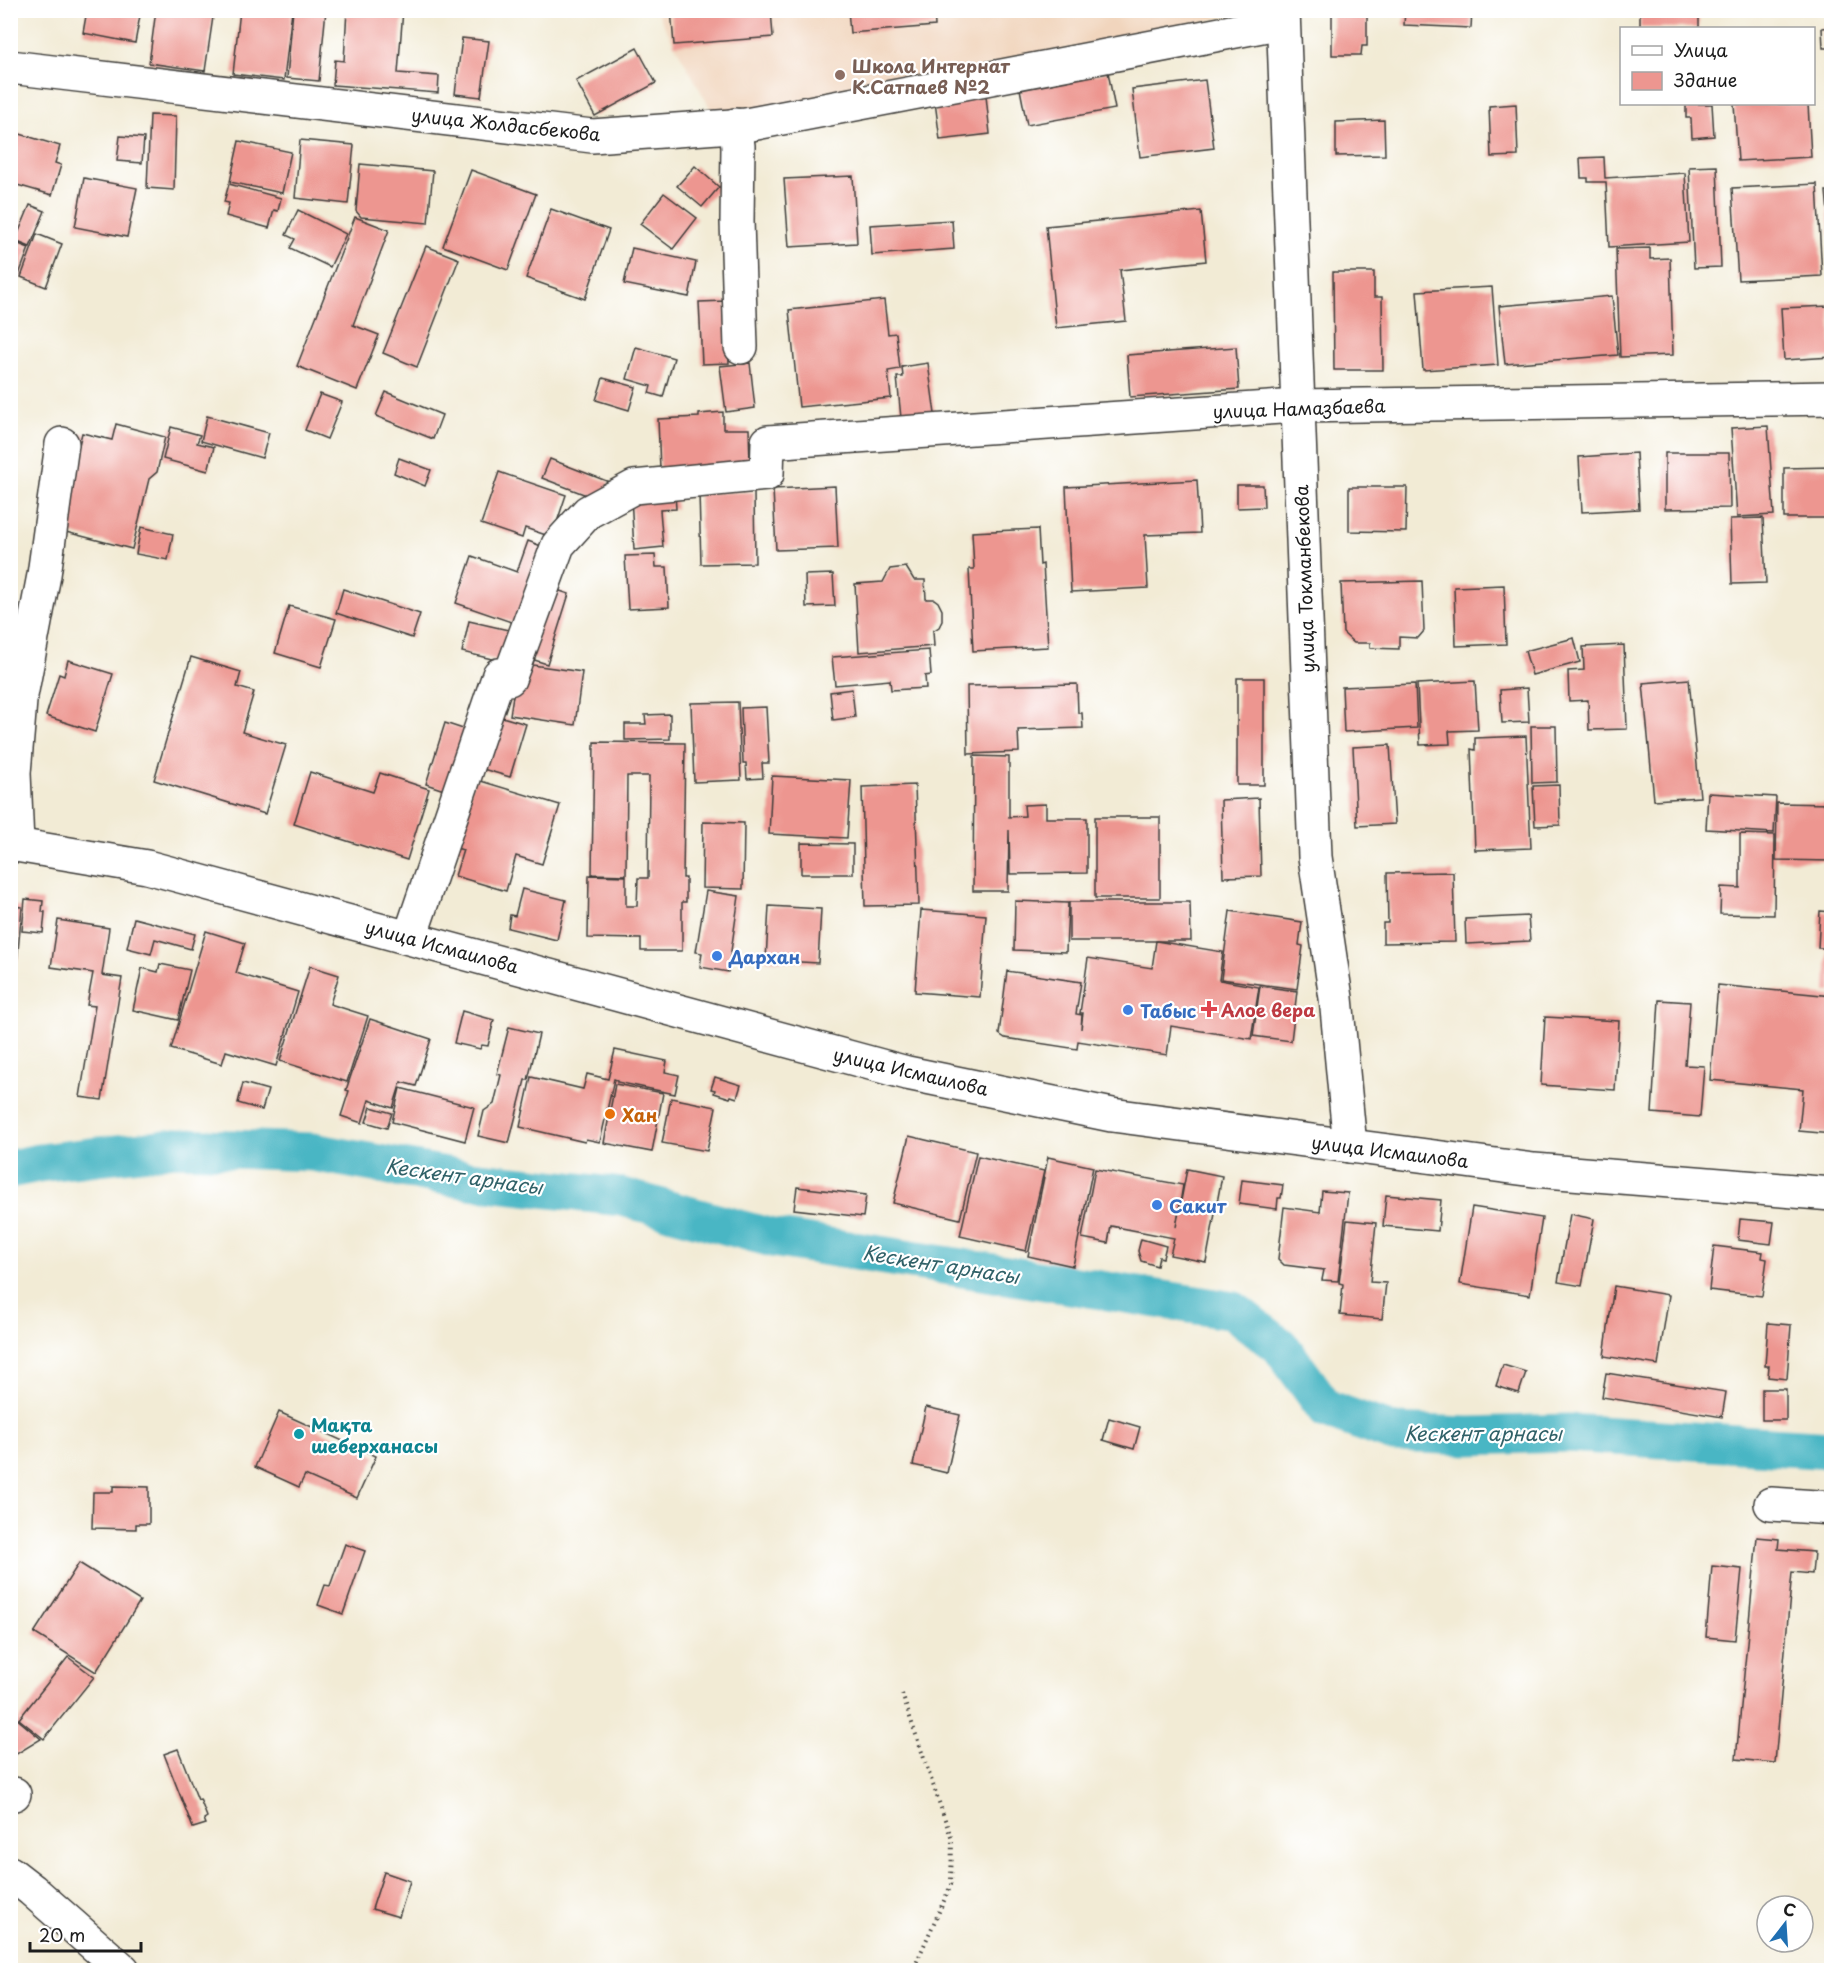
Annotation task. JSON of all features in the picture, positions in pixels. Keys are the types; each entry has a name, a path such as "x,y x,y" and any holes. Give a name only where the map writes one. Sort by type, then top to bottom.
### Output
{"street":[{"name":"улица Жолдасбекова","path":"10,67 592,136 735,125 1283,16"},
{"name":"улица Токманбекова","path":"1283,16 1316,856 1336,998 1350,1146"},
{"path":"735,125 738,146 736,221 741,347"},
{"name":"улица Намазбаева","path":"410,937 499,675 509,679 558,545 588,512 634,486 767,474 768,442 1297,406 1832,398"},
{"path":"14,844 14,773 20,701 44,575 62,444"},
{"name":"улица Исмаилова","path":"14,844 147,867 907,1073 1112,1116 1534,1170 1832,1194"},
{"path":"1771,1504 1832,1508"},
{"path":"10,1873 123,1971"}],"path":[{"path":"902,1694 952,1840 951,1885 913,1971"}],"shaded area":[{"name":"Школа Интернат К.Сатпаев №2","path":"1257,10 718,122 656,11"}],"building":[{"path":"87,10 141,10 135,43 83,33"},
{"path":"156,10 214,10 205,71 149,63"},
{"path":"240,10 292,10 284,80 233,74"},
{"path":"293,10 326,10 319,81 287,78"},
{"path":"347,10 403,10 398,73 439,76 438,93 333,85 335,60 344,61"},
{"path":"671,10 771,10 773,37 674,45"},
{"path":"848,10 934,10 935,26 850,33"},
{"path":"1332,10 1367,12 1367,46 1362,46 1361,55 1332,55"},
{"path":"1405,10 1472,10 1471,28 1404,25"},
{"path":"1640,10 1699,10 1699,27 1640,27"},
{"path":"1832,27 1832,48 1823,48 1822,28"},
{"path":"462,38 489,41 481,97 455,94"},
{"path":"637,48 656,83 595,116 576,81"},
{"path":"1108,72 1115,109 1027,125 1020,89"},
{"path":"1205,80 1214,148 1140,157 1132,89"},
{"path":"986,96 990,134 940,140 935,102"},
{"path":"1516,104 1518,156 1491,157 1489,106"},
{"path":"1686,105 1712,105 1714,136 1692,138 1691,118 1686,118"},
{"path":"1734,105 1808,105 1811,157 1738,161"},
{"path":"150,115 176,116 174,190 147,188"},
{"path":"1384,120 1385,155 1336,156 1336,122"},
{"path":"10,131 60,146 55,163 61,165 52,195 10,183"},
{"path":"120,136 144,138 142,163 117,161"},
{"path":"300,140 354,145 348,204 295,198"},
{"path":"239,141 291,152 282,193 230,182"},
{"path":"1604,157 1605,178 1685,173 1689,242 1609,247 1606,182 1588,182 1588,178 1581,178 1580,158"},
{"path":"360,164 433,171 428,223 361,217 356,211"},
{"path":"695,166 719,187 702,207 677,186"},
{"path":"1717,166 1721,267 1694,268 1689,167"},
{"path":"471,170 536,194 508,270 443,246"},
{"path":"853,176 857,243 789,247 784,179"},
{"path":"84,178 137,188 127,237 75,227"},
{"path":"229,184 281,198 278,211 274,210 269,228 226,216 229,203 224,202"},
{"path":"1817,184 1822,276 1738,280 1732,188"},
{"path":"1826,191 1832,191 1832,235 1830,235"},
{"path":"664,193 697,218 673,249 640,224"},
{"path":"30,205 45,211 30,247 15,241"},
{"path":"551,209 609,230 585,299 526,278"},
{"path":"298,210 346,234 330,267 290,248 295,239 286,235"},
{"path":"1201,211 1206,261 1120,270 1126,321 1056,328 1046,226"},
{"path":"355,217 389,230 353,325 379,335 357,390 297,366"},
{"path":"952,220 954,249 872,255 870,225"},
{"path":"37,234 62,244 46,287 21,277"},
{"path":"11,241 29,248 14,288 10,286"},
{"path":"426,246 459,259 417,367 383,353"},
{"path":"632,248 696,262 689,297 624,284"},
{"path":"1650,248 1650,259 1670,258 1673,355 1620,357 1616,249"},
{"path":"1333,272 1374,272 1374,297 1382,297 1383,370 1334,370"},
{"path":"1492,287 1498,365 1423,370 1417,291"},
{"path":"1612,296 1618,355 1505,364 1499,306"},
{"path":"884,300 888,334 896,333 900,369 888,371 891,398 799,407 789,310"},
{"path":"726,301 729,363 702,364 699,302"},
{"path":"1830,306 1832,357 1784,360 1781,308"},
{"path":"636,347 674,358 663,397 649,393 651,386 627,379"},
{"path":"1236,347 1239,389 1130,397 1127,355"},
{"path":"750,363 755,408 726,412 720,366"},
{"path":"928,363 935,414 901,418 897,377 903,377 902,367"},
{"path":"603,378 636,387 629,410 596,400"},
{"path":"386,392 442,415 433,439 376,416"},
{"path":"320,394 342,402 327,439 305,430"},
{"path":"723,412 723,429 749,429 750,466 660,470 658,419 699,417 699,414"},
{"path":"207,416 269,433 262,458 201,441"},
{"path":"116,424 165,437 157,472 149,479 132,549 58,530 82,433 112,440"},
{"path":"1768,426 1774,515 1737,517 1731,428"},
{"path":"171,427 200,435 197,443 214,447 208,471 163,459"},
{"path":"1636,453 1639,509 1582,512 1579,457"},
{"path":"1665,453 1729,453 1730,508 1665,509"},
{"path":"399,458 431,470 425,486 394,473"},
{"path":"550,459 609,482 602,501 542,478"},
{"path":"1832,467 1832,518 1784,518 1784,468"},
{"path":"499,472 566,495 552,537 525,528 522,538 481,524"},
{"path":"1197,480 1200,533 1145,535 1148,588 1071,592 1066,487"},
{"path":"1237,485 1263,485 1264,507 1237,508"},
{"path":"835,486 838,548 776,550 773,489"},
{"path":"1349,487 1407,487 1406,532 1349,531"},
{"path":"754,492 755,563 701,564 699,493"},
{"path":"675,493 676,509 660,510 663,547 634,550 631,496"},
{"path":"1763,518 1766,583 1732,584 1730,519"},
{"path":"141,527 173,534 168,560 136,554"},
{"path":"1038,529 1040,565 1043,564 1048,647 973,651 969,569 974,569 972,532"},
{"path":"528,541 549,549 523,626 456,603 472,556 517,572"},
{"path":"655,555 656,567 667,567 669,607 628,609 625,556"},
{"path":"906,567 914,580 925,580 926,599 934,599 942,610 942,621 933,631 934,646 859,652 855,584 883,582 890,569"},
{"path":"833,574 835,606 806,607 805,575"},
{"path":"1422,581 1424,631 1418,638 1399,637 1399,649 1370,648 1370,643 1354,643 1343,633 1341,583"},
{"path":"1504,585 1506,644 1456,646 1454,587"},
{"path":"548,587 569,594 547,664 525,657"},
{"path":"343,589 420,614 412,638 336,613"},
{"path":"289,606 336,619 321,667 275,653"},
{"path":"469,621 517,632 509,663 462,652"},
{"path":"1574,638 1580,662 1532,675 1525,651"},
{"path":"1624,645 1627,729 1589,730 1588,700 1569,701 1568,671 1584,670 1583,647"},
{"path":"929,650 931,675 925,676 926,688 891,690 890,680 835,685 832,657"},
{"path":"191,657 241,672 237,687 254,692 242,732 286,745 265,814 154,780"},
{"path":"68,660 113,674 95,732 46,716 59,674 64,676"},
{"path":"518,663 582,672 575,725 510,715"},
{"path":"1237,678 1264,678 1264,785 1237,785"},
{"path":"1689,679 1700,797 1654,800 1643,683"},
{"path":"1475,681 1478,730 1449,731 1450,744 1420,745 1417,684"},
{"path":"1077,684 1078,713 1082,713 1083,728 1018,730 1019,752 968,754 967,686"},
{"path":"1415,684 1417,728 1344,732 1342,687"},
{"path":"1527,688 1529,722 1502,723 1500,690"},
{"path":"852,689 855,717 833,720 830,692"},
{"path":"738,702 741,780 694,782 691,703"},
{"path":"766,707 769,763 762,763 763,778 747,779 746,763 743,763 741,708"},
{"path":"492,714 526,724 510,777 476,767"},
{"path":"670,714 670,739 625,740 625,724 646,724 645,715"},
{"path":"445,723 469,731 450,792 426,784"},
{"path":"1531,726 1556,726 1557,782 1532,783"},
{"path":"1526,736 1531,848 1475,850 1471,749 1475,750 1475,738"},
{"path":"594,742 685,743 683,878 686,878 686,902 682,902 682,951 641,951 641,939 588,938 589,875 626,876 626,906 637,906 638,878 648,878 649,776 627,776 626,875 592,874"},
{"path":"1390,745 1395,824 1357,826 1353,747"},
{"path":"974,756 1009,757 1009,817 1025,816 1024,805 1046,804 1046,818 1087,818 1087,873 1010,874 1009,830 1008,891 973,891"},
{"path":"310,772 373,792 380,773 429,789 407,860 294,824"},
{"path":"772,776 851,780 847,838 769,834"},
{"path":"474,779 560,805 542,864 516,856 506,891 455,876 463,850 453,847"},
{"path":"915,785 919,905 865,906 862,787"},
{"path":"1559,785 1560,825 1535,826 1533,786"},
{"path":"1708,793 1776,797 1774,833 1706,829"},
{"path":"1259,798 1261,876 1223,877 1221,800"},
{"path":"1777,803 1832,804 1832,861 1776,860"},
{"path":"1095,817 1160,817 1160,898 1095,898"},
{"path":"703,822 744,823 743,889 702,888"},
{"path":"1740,834 1775,835 1774,915 1720,914 1721,887 1740,888"},
{"path":"801,843 853,844 853,874 801,874"},
{"path":"1453,872 1455,942 1383,943 1383,923 1388,923 1387,873"},
{"path":"522,889 566,900 557,940 508,928 510,915 515,916"},
{"path":"706,891 739,896 728,972 700,967 702,953 696,952"},
{"path":"25,899 43,901 42,912 45,912 43,933 22,931"},
{"path":"1015,901 1068,903 1066,952 1014,950"},
{"path":"1069,902 1190,902 1191,941 1069,941"},
{"path":"10,906 22,907 17,962 10,962"},
{"path":"769,906 821,909 818,963 766,960"},
{"path":"921,910 986,915 980,997 915,992"},
{"path":"1230,911 1302,922 1299,945 1303,946 1297,989 1221,979"},
{"path":"1820,911 1832,912 1832,992 1826,992 1828,948 1818,948"},
{"path":"1528,916 1530,941 1466,944 1465,919"},
{"path":"134,918 195,934 191,949 155,939 151,954 127,948"},
{"path":"58,920 109,928 102,975 122,978 102,1100 80,1097 95,1006 87,1005 93,973 51,967"},
{"path":"206,931 245,943 236,973 298,992 276,1066 226,1051 222,1064 171,1049"},
{"path":"1156,941 1223,952 1219,980 1259,987 1251,1039 1171,1026 1167,1055 1078,1041 1077,1049 1005,1038 999,1034 1007,971 1081,982 1076,1014 1082,1015 1081,1029 1083,1013 1080,1013 1088,958 1152,968"},
{"path":"160,964 190,970 178,1020 133,1010 142,968 158,972"},
{"path":"310,966 339,975 330,1004 368,1016 347,1082 280,1061"},
{"path":"1718,985 1832,996 1832,1134 1799,1131 1803,1089 1710,1080"},
{"path":"1260,986 1297,991 1291,1041 1253,1036"},
{"path":"1659,1000 1690,1002 1685,1065 1704,1066 1700,1117 1652,1113"},
{"path":"462,1011 494,1020 488,1046 482,1045 480,1049 454,1043"},
{"path":"1545,1017 1619,1021 1615,1090 1541,1085"},
{"path":"370,1019 431,1039 416,1086 401,1082 393,1108 369,1100 362,1123 341,1116 349,1091 346,1090"},
{"path":"509,1027 539,1034 509,1143 478,1136 484,1111 494,1104 501,1075 497,1074"},
{"path":"615,1050 667,1061 665,1072 679,1075 675,1094 617,1082 614,1079 600,1142 586,1139 585,1142 520,1127 531,1077 583,1089 587,1074 608,1079"},
{"path":"715,1077 741,1085 737,1098 714,1093 715,1090 711,1089"},
{"path":"243,1083 268,1090 262,1110 238,1103"},
{"path":"615,1084 663,1093 652,1152 604,1143"},
{"path":"400,1088 474,1107 465,1141 392,1122"},
{"path":"671,1098 716,1107 707,1151 662,1143"},
{"path":"371,1107 392,1113 387,1128 366,1122"},
{"path":"909,1136 976,1152 960,1219 893,1203"},
{"path":"978,1156 1044,1171 1026,1251 960,1236"},
{"path":"1048,1157 1093,1167 1073,1266 1028,1256"},
{"path":"1095,1169 1183,1185 1176,1227 1187,1169 1222,1176 1206,1262 1170,1255 1174,1238 1111,1226 1108,1243 1082,1238"},
{"path":"1242,1180 1283,1185 1277,1209 1239,1204"},
{"path":"797,1187 866,1195 863,1217 794,1209"},
{"path":"1322,1191 1348,1193 1338,1281 1322,1280 1324,1270 1284,1265 1278,1259 1284,1207 1320,1212"},
{"path":"1386,1195 1441,1200 1438,1231 1383,1226"},
{"path":"1472,1207 1542,1218 1530,1295 1460,1284"},
{"path":"1570,1214 1594,1219 1582,1286 1558,1282"},
{"path":"1740,1219 1774,1222 1771,1244 1738,1240"},
{"path":"1347,1220 1376,1223 1370,1282 1386,1283 1382,1319 1340,1315 1343,1284 1339,1283"},
{"path":"1141,1239 1166,1246 1163,1258 1159,1257 1157,1266 1141,1261 1138,1251"},
{"path":"1714,1246 1763,1252 1762,1258 1767,1259 1762,1296 1709,1290"},
{"path":"1614,1286 1669,1295 1658,1365 1604,1356"},
{"path":"1768,1323 1791,1325 1787,1379 1768,1377 1769,1366 1765,1366"},
{"path":"1503,1365 1526,1372 1519,1393 1496,1386"},
{"path":"1606,1373 1726,1392 1722,1417 1602,1397"},
{"path":"1762,1389 1786,1389 1786,1420 1762,1420"},
{"path":"926,1407 960,1415 947,1473 913,1465"},
{"name":"Мақта шеберханасы","path":"279,1412 376,1456 357,1498 305,1475 299,1487 255,1467"},
{"path":"1109,1418 1140,1427 1134,1449 1103,1440"},
{"path":"113,1486 149,1487 149,1524 136,1524 136,1529 92,1528 93,1492 113,1492"},
{"path":"1757,1537 1779,1539 1778,1549 1814,1552 1812,1574 1792,1572 1775,1763 1736,1759"},
{"path":"345,1544 365,1551 343,1614 318,1605 325,1585 330,1586"},
{"path":"79,1563 140,1601 96,1672 34,1633"},
{"path":"1712,1566 1742,1569 1735,1640 1706,1637"},
{"path":"68,1657 94,1677 44,1739 19,1719"},
{"path":"16,1718 41,1739 10,1758 10,1722"},
{"path":"178,1749 207,1817 204,1819 206,1824 193,1828 164,1754"},
{"path":"384,1872 410,1881 399,1917 372,1909"}],"waterway":[{"name":"Кескент арнасы","path":"10,1169 39,1163 176,1147 312,1152 469,1180 622,1197 772,1238 1234,1311 1281,1347 1326,1409 1394,1433 1469,1436 1568,1433 1832,1450"}],"place":[{"name":"Школа Интернат К.Сатпаев №2","path":"840,75"},
{"name":"Дархан","path":"717,956"},
{"name":"Алое вера","path":"1209,1009"},
{"name":"Табыс","path":"1128,1010"},
{"name":"Хан","path":"610,1114"},
{"name":"Сакит","path":"1157,1205"},
{"name":"Мақта шеберханасы","path":"299,1434"}]}
